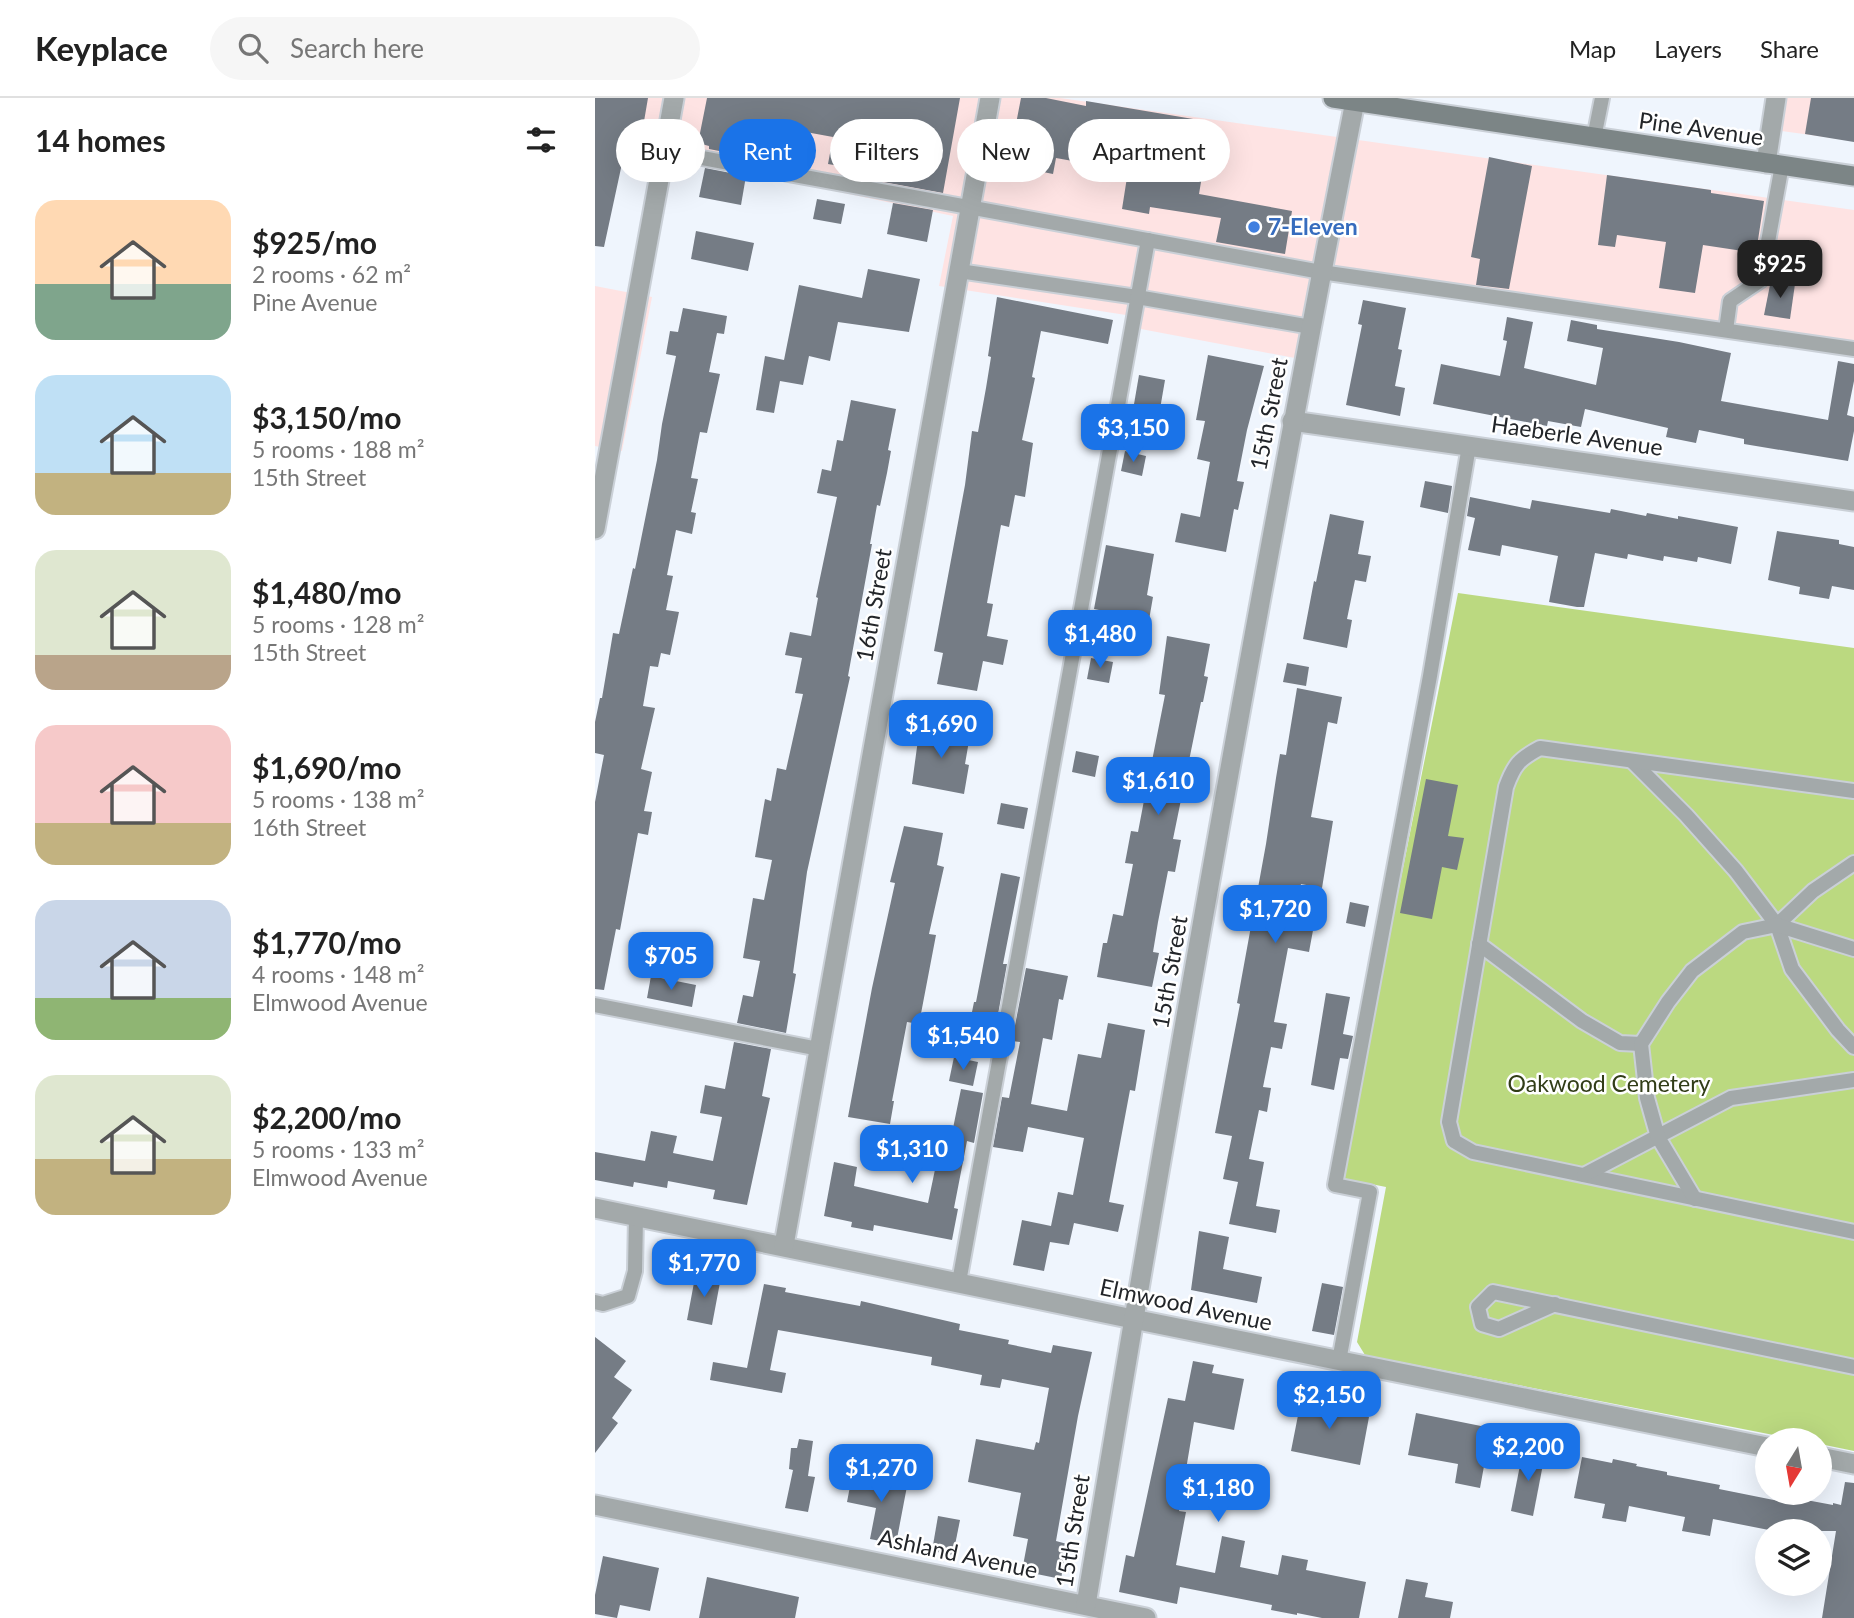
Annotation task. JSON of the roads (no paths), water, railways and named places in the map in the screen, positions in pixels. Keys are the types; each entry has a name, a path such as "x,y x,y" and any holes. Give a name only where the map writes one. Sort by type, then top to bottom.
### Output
{"main road":[{"name":"Pine Avenue","path":"1333,98 1417,104 1594,138 1854,176"}],"street":[{"path":"670,119 674,98"},
{"name":"16th Street","path":"784,1245 990,98"},
{"path":"1774,164 1776,98"},
{"name":"15th Street","path":"1086,1605 1133,1319 1292,421 1355,101"},
{"path":"595,529 658,182"},
{"name":"Haeberle Avenue","path":"1292,421 1854,501"},
{"name":"Elmwood Avenue","path":"595,1208 1755,1445"},
{"path":"1832,1459 1854,1464"},
{"name":"Ashland Avenue","path":"595,1505 1146,1618"}],"lane":[{"path":"1594,138 1602,98"},
{"path":"705,159 1321,272 1854,349"},
{"path":"1726,330 1730,301 1761,280 1774,164"},
{"path":"959,1282 1148,240"},
{"path":"959,271 1137,297 1311,327"},
{"path":"1339,1361 1370,1192 1335,1185 1430,676 1469,446"},
{"path":"1854,791 1540,748 1523,757 1512,771 1506,788 1449,1122 1454,1141 1473,1152 1854,1232"},
{"path":"1632,761 1686,815 1736,871 1777,925 1792,969 1854,1047"},
{"path":"1777,925 1813,891 1854,863"},
{"path":"1695,1199 1658,1137 1647,1098 1641,1044 1692,971 1743,932 1777,925 1854,949"},
{"path":"1479,944 1582,1021 1620,1043 1641,1044"},
{"path":"595,1004 819,1049"},
{"path":"1584,1175 1731,1098 1854,1080"},
{"path":"595,1302 603,1304 628,1296 635,1271 636,1216"},
{"path":"1556,1304 1499,1328 1482,1324 1478,1307 1493,1292 1556,1304 1854,1367"}],"place":[{"name":"7-Eleven","path":"1254,227"}],"park label":[{"name":"Oakwood Cemetery","path":"1609,1084"}]}
